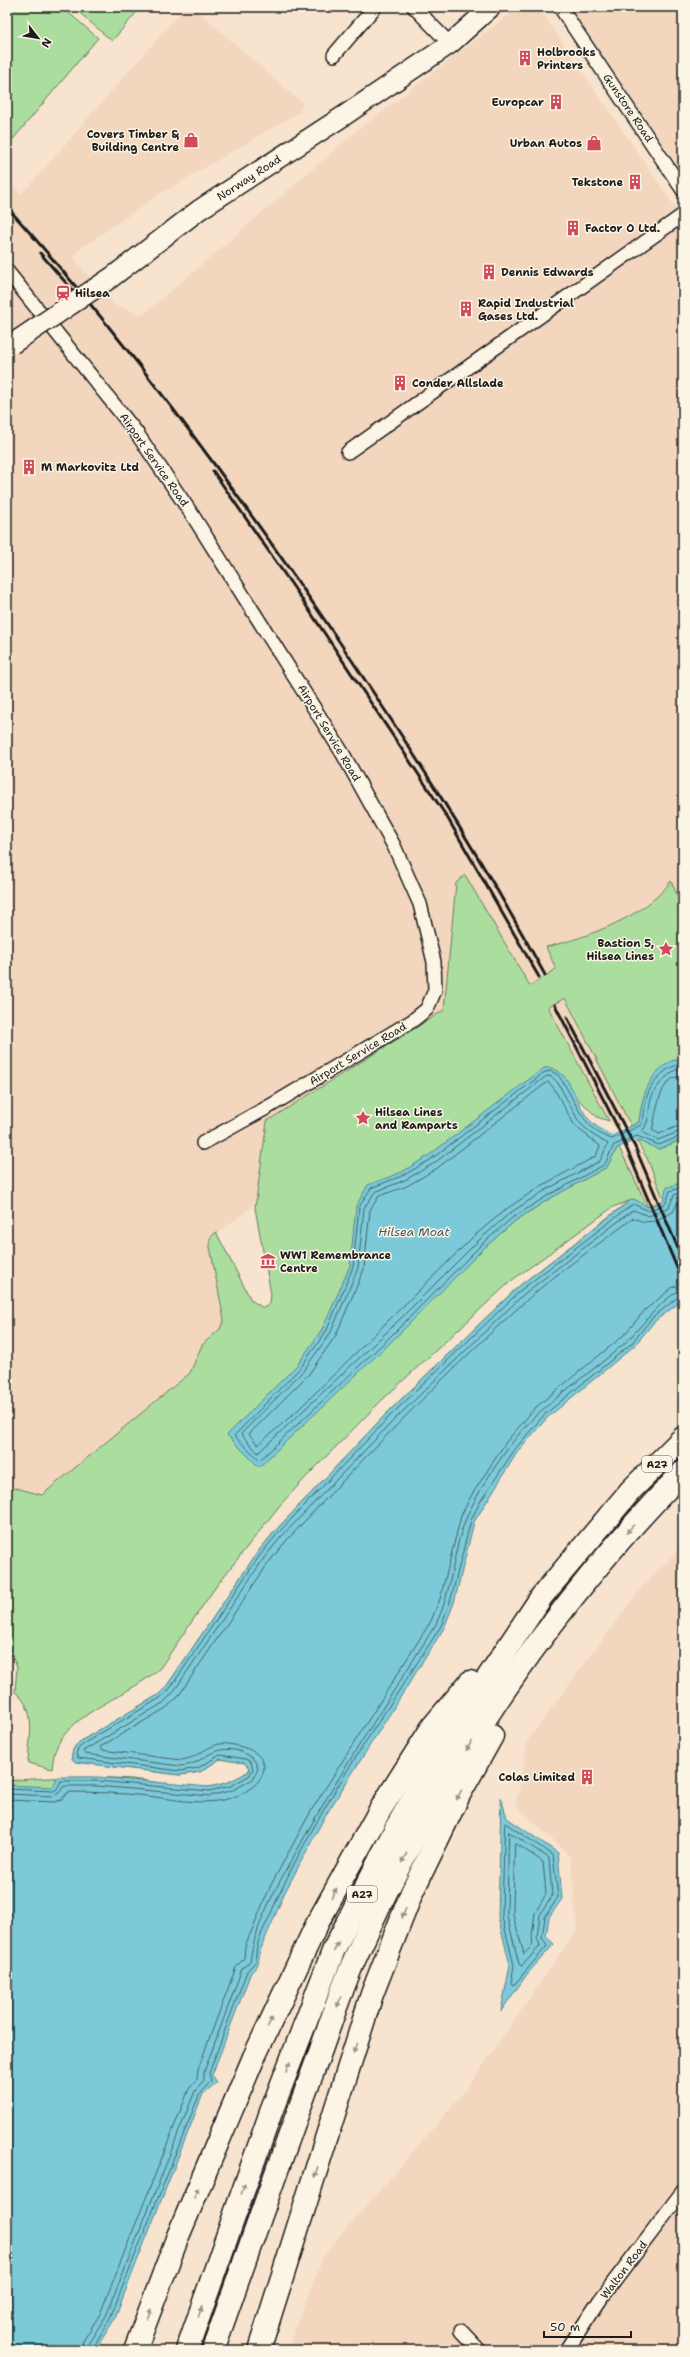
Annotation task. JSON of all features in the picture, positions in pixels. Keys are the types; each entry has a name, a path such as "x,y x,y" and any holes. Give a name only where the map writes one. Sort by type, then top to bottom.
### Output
{"highway":[{"name":"A27","path":"187,2349 271,2112 334,1949 373,1872 430,1768 481,1685 542,1596 631,1490 683,1438"},
{"name":"A27","path":"213,2350 355,1958 390,1882 430,1810 504,1692 560,1615 606,1556 683,1472"},
{"path":"135,2350 178,2236 254,2057 318,1922 380,1810 433,1726 542,1596"},
{"path":"259,2350 372,1994 412,1892 459,1795 560,1615"}],"street":[{"path":"334,56 375,7"},
{"path":"414,7 450,44"},
{"name":"Norway Road","path":"9,346 112,277 199,210 345,115 450,44 491,7"},
{"name":"Gunstore Road","path":"560,7 683,190"},
{"path":"348,452 683,215"},
{"name":"Airport Service Road","path":"7,271 136,432 193,516 343,754 394,846 420,904 434,962 434,990 427,1008 412,1021 270,1106 203,1143"},
{"name":"Walton Road","path":"567,2350 600,2300 683,2191"},
{"path":"461,2331 479,2350"}],"shaded area":[{"path":"185,7 193,7 303,104 299,112 155,197 78,250 74,259 114,305 143,315 357,131 519,7 538,7 683,219 683,908 671,882 656,898 622,920 600,930 547,947 556,969 530,986 465,875 456,883 444,1010 267,1121 255,1204 210,1239 212,1261 224,1313 222,1326 202,1345 190,1373 42,1495 16,1488 7,1490 7,182 22,194"},
{"path":"568,7 683,7 683,173"},
{"path":"565,997 629,1120 613,1127 548,1007"},
{"path":"640,1148 647,1158 664,1200 648,1207 624,1162 625,1154"},
{"path":"683,1545 683,2350 287,2350 324,2255 467,2089 577,1929 570,1856 516,1805 528,1740 639,1591"}],"green space":[{"path":"7,7 62,7 98,38 9,144 7,143"},
{"path":"73,7 141,7 112,41"},
{"path":"465,875 530,986 556,969 546,947 580,938 614,924 646,905 660,894 671,881 683,908 683,1061 671,1062 656,1075 648,1088 642,1103 639,1122 631,1126 565,998 548,1007 609,1121 597,1117 576,1097 350,1266 328,1319 311,1347 298,1364 227,1435 259,1466 484,1248 515,1221 549,1199 607,1167 617,1148 619,1147 648,1207 664,1200 647,1158 636,1140 659,1149 683,1139 683,1177 677,1184 683,1182 328,1710 7,1964 7,1781 101,1777 132,1779 190,1787 209,1787 231,1781 247,1772 249,1768 245,1763 220,1759 200,1772 180,1775 76,1762 72,1759 72,1752 76,1745 81,1741 158,1695 166,1687 257,1553 275,1531 387,1413 519,1286 629,1201 613,1207 511,1281 382,1400 280,1505 217,1585 160,1668 133,1687 86,1715 73,1726 62,1737 55,1751 52,1769 28,1763 30,1734 29,1716 27,1707 15,1692 17,1667 7,1644 7,1490 16,1488 42,1495 190,1373 202,1345 220,1329 224,1320 210,1247 210,1238 216,1232 251,1300 263,1308 270,1304 271,1294 255,1208 267,1121 444,1010 456,883"}],"water":[{"name":"Hilsea Moat","path":"674,1060 683,1061 683,1139 659,1149 636,1140 617,1148 607,1167 549,1199 515,1221 484,1248 395,1338 259,1467 227,1435 298,1364 323,1328 350,1266 356,1206 368,1185 402,1172 428,1156 544,1068 552,1068 565,1078 589,1120 612,1136 639,1122 642,1103 652,1078 665,1065"},
{"path":"683,1182 683,1296 679,1303 655,1321 634,1346 547,1418 518,1451 474,1522 454,1603 444,1628 324,1818 285,1892 260,1951 257,1965 251,1972 212,2075 217,2082 203,2094 114,2320 95,2350 7,2350 7,1785 53,1787 57,1777 97,1777 209,1787 229,1782 248,1772 249,1768 245,1763 220,1759 200,1772 180,1775 76,1762 72,1759 72,1752 76,1745 81,1741 158,1695 166,1687 257,1553 275,1531 387,1413 519,1286 631,1200 634,1199 648,1207 664,1200 666,1188"},
{"path":"501,1798 507,1818 558,1853 562,1899 549,1917 546,1937 554,1944 528,1973 501,2011 510,1965 498,1917"}],"railway":[{"path":"7,207 50,256 133,357 173,409 289,568 355,665 440,796 494,885 545,975"},
{"path":"40,253 81,300"},
{"path":"213,471 299,595 447,817 539,977"},
{"path":"555,1005 618,1128 683,1282"},
{"path":"567,1017 635,1147 683,1260"}],"place":[{"name":"Holbrooks Printers","path":"525,58"},
{"name":"Europcar","path":"556,102"},
{"name":"Covers Timber & Building Centre","path":"191,140"},
{"name":"Urban Autos","path":"594,143"},
{"name":"Tekstone","path":"635,182"},
{"name":"Factor O Ltd.","path":"573,228"},
{"name":"Dennis Edwards","path":"489,272"},
{"name":"Hilsea","path":"63,293"},
{"name":"Rapid Industrial Gases Ltd.","path":"466,309"},
{"name":"Conder Allslade","path":"400,383"},
{"name":"M Markovitz Ltd","path":"29,467"},
{"name":"Bastion 5, Hilsea Lines","path":"666,949"},
{"name":"Hilsea Lines and Ramparts","path":"363,1118"},
{"name":"WW1 Remembrance Centre","path":"268,1261"},
{"name":"Colas Limited","path":"587,1777"}]}
